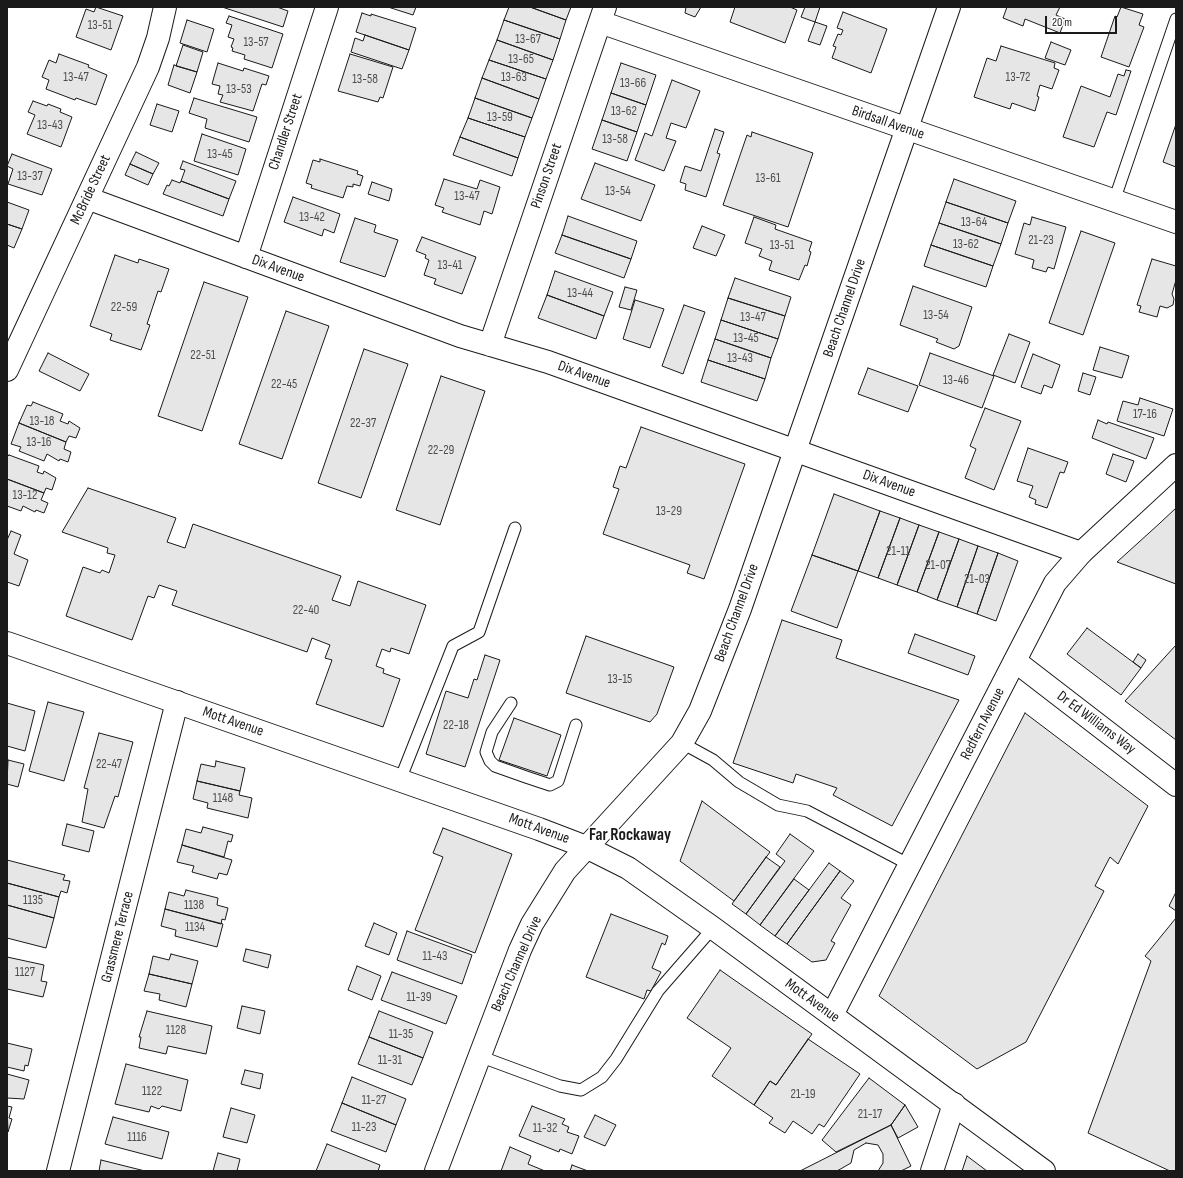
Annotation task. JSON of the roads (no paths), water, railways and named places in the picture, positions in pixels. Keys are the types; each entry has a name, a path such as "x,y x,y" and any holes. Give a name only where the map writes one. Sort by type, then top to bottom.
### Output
{"street":[{"name":"McBride Street","path":"7,370 148,67 158,38 165,7"},
{"name":"Chandler Street","path":"246,257 327,7"},
{"name":"Beach Channel Drive","path":"436,1171 520,950 532,924 565,871 682,744 700,711 721,659 795,450 949,7"},
{"name":"Birdsall Avenue","path":"602,15 907,129 1176,222"},
{"name":"Pinson Street","path":"490,345 602,15"},
{"name":"Dix Avenue","path":"87,198 460,336 555,364 1081,553"},
{"name":"Redfern Avenue","path":"832,1015 1055,583 1081,553 1176,465"},
{"name":"Mott Avenue","path":"7,643 539,828 586,847 628,868 713,928 1044,1171"},
{"name":"Dr Ed Williams Way","path":"1015,661 1176,785"},
{"name":"Grassmere Terrace","path":"58,1171 178,702"},
{"path":"932,1171 954,1104"}],"lane":[{"path":"1114,201 1176,18"},
{"path":"400,780 453,646 479,632 515,528"},
{"path":"511,703 492,732 486,752 490,761 495,766 538,781 550,785 558,781 576,725"},
{"path":"682,744 713,760 739,782 778,805 807,811 910,865"},
{"path":"479,1056 560,1086 581,1090 602,1077 616,1059 658,991 713,928"}],"district":[{"name":"Far Rockaway","path":"630,836"}]}
